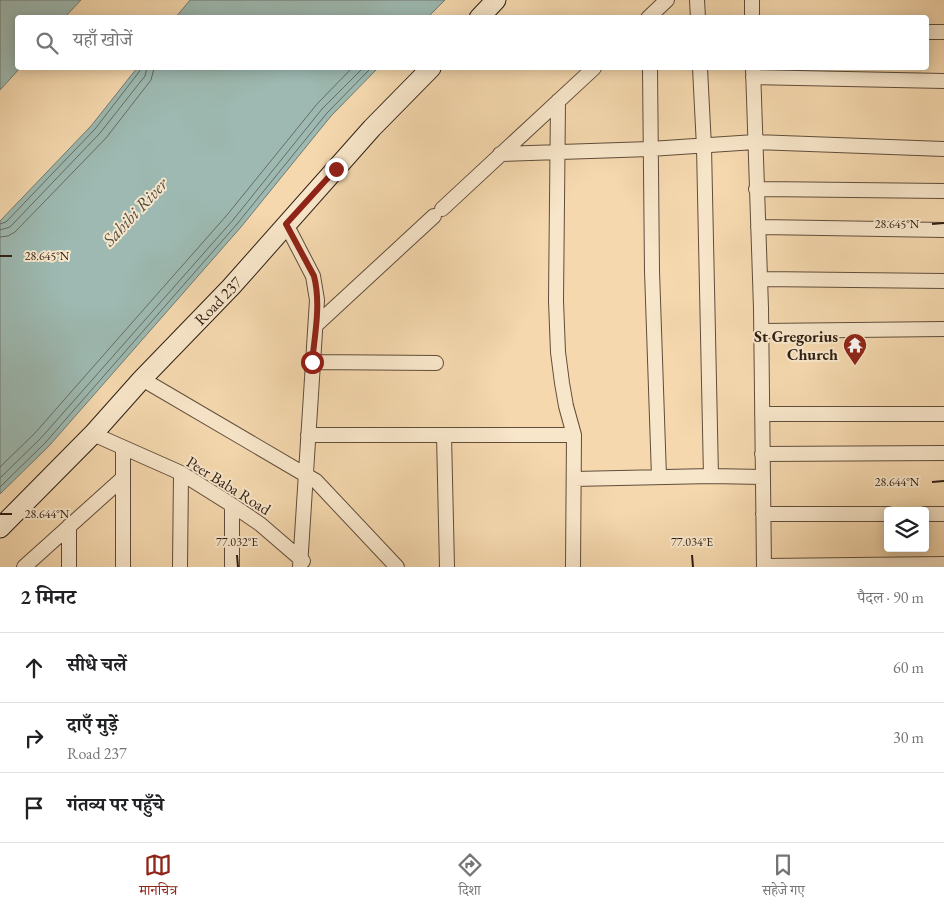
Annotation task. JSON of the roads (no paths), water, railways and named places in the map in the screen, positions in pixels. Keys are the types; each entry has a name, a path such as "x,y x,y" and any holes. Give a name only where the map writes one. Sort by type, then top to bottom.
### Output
{"street":[{"path":"483,15 496,0"},
{"path":"652,15 667,0"},
{"path":"697,0 698,15"},
{"path":"752,0 752,15"},
{"path":"929,32 944,32"},
{"name":"Road 237","path":"0,528 93,434 142,379 230,287 372,128 429,70"},
{"path":"316,325 592,70"},
{"path":"650,70 650,149 658,477"},
{"path":"700,70 704,146 711,476"},
{"path":"944,81 753,72 760,279 764,566 944,564"},
{"path":"558,101 556,301 558,352 566,406 574,435 573,567"},
{"path":"500,154 650,149 755,142 944,149"},
{"path":"756,189 944,191"},
{"path":"286,224 314,276 318,300 305,475 303,564"},
{"path":"758,227 944,230"},
{"path":"760,279 944,281"},
{"path":"761,331 944,329"},
{"path":"312,362 436,363"},
{"path":"142,379 316,481 397,567"},
{"path":"762,414 944,414"},
{"name":"Peer Baba Road","path":"93,434 181,474 232,505 260,524 303,564"},
{"path":"308,435 574,435"},
{"path":"444,435 447,567"},
{"path":"123,449 123,567"},
{"path":"762,454 944,453"},
{"path":"180,567 181,474"},
{"path":"574,479 711,476 763,477"},
{"path":"24,567 123,478"},
{"path":"232,505 232,567"},
{"path":"763,514 884,514"},
{"path":"929,514 944,514"},
{"path":"69,526 69,567"}],"water":[{"path":"0,0 81,0 67,15 15,15 15,70 18,70 0,90"},
{"path":"190,0 445,0 430,15 178,15"},
{"name":"Sahibi River","path":"135,70 376,70 331,116 241,227 49,446 0,494 0,221 91,126"}],"place":[{"name":"St Gregorius Church","path":"855,366"}]}
